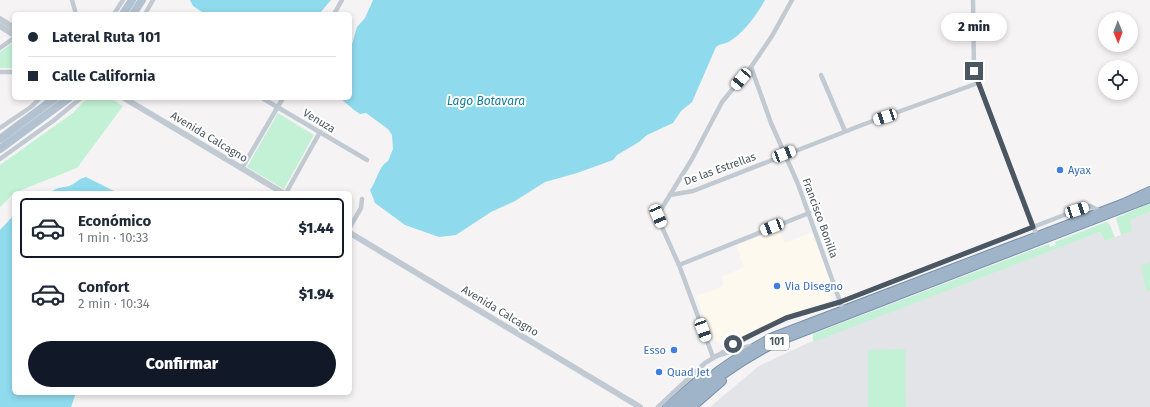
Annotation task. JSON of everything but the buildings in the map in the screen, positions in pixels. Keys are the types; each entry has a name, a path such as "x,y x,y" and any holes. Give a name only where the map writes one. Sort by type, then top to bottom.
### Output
{"highway":[{"name":"101","path":"676,407 722,367 759,344 842,306 1037,236 1150,191"},
{"name":"101","path":"684,407 709,385 741,363 785,339 1150,198"},
{"path":"667,407 694,382 750,346 759,344"},
{"path":"692,407 741,363"}],"main road":[{"path":"125,12 132,0"},
{"path":"134,12 142,0"},
{"path":"0,139 52,100"},
{"path":"0,149 66,100"}],"street":[{"path":"72,0 75,12"},
{"path":"115,12 123,0"},
{"path":"145,12 153,0"},
{"path":"335,12 342,0"},
{"path":"713,357 679,264 658,216 692,159 722,102 751,67 772,36 792,0"},
{"path":"973,0 974,71 1037,236"},
{"path":"0,19 12,27"},
{"path":"0,26 12,35"},
{"path":"0,48 12,38"},
{"name":"Francisco Bonilla","path":"751,67 784,154 790,163 842,306"},
{"path":"0,72 12,72"},
{"path":"821,75 845,131"},
{"name":"De las Estrellas","path":"670,195 693,191 784,154 978,83"},
{"path":"0,128 31,107 38,100"},
{"path":"0,159 53,121 79,100"},
{"name":"Avenida Calcagno","path":"127,100 280,191"},
{"name":"Venuza","path":"266,100 367,160"},
{"path":"242,168 282,100"},
{"path":"287,191 320,132"},
{"path":"352,224 361,208 362,199"},
{"path":"658,407 692,373 713,357 745,338 779,321 842,306 1033,227 1090,206 1100,211"},
{"path":"679,264 809,213"},
{"name":"Avenida Calcagno","path":"352,234 640,407"},
{"path":"1001,240 1010,246"},
{"path":"713,357 750,346"}],"shaded area":[{"path":"1150,212 1150,407 710,407 759,366 808,343 1100,232 1105,241 1131,231 1129,220"},
{"name":"Via Disegno","path":"779,230 785,243 812,232 834,290 830,301 788,315 730,341 722,343 714,341 696,296 721,287 724,284 721,277 744,267 736,245"}],"green space":[{"path":"12,43 12,68 0,68 0,52"},
{"path":"85,100 113,100 123,106 77,168 19,191 12,191 12,195 0,207 0,165 73,113"},
{"path":"278,113 314,135 284,189 247,167"},
{"path":"1150,203 1150,212 1130,220 1132,231 1121,235 1116,218"},
{"path":"1106,222 1109,223 1115,237 1105,241 1100,232 813,342 813,334 1027,252 1049,244 1050,247 1056,245 1055,242"},
{"path":"1150,263 1150,290 1146,291 1141,265"},
{"path":"905,349 906,407 868,407 868,350"}],"water":[{"path":"190,0 331,0 321,12 202,12 193,6"},
{"name":"Lago Botavara","path":"373,0 765,0 754,17 735,38 716,47 692,102 681,111 673,123 647,135 639,142 617,155 613,160 577,173 545,182 515,201 491,212 456,235 439,237 405,225 375,203 370,190 380,170 388,161 393,149 392,135 388,129 366,113 360,114 342,100 352,100 352,44 357,27 365,18"},
{"path":"86,177 114,191 52,191 69,186"},
{"path":"12,217 12,395 75,395 71,407 0,407 0,230"}],"place":[{"name":"Ayax","path":"1060,170"},
{"name":"Via Disegno","path":"777,286"},
{"name":"Esso","path":"674,350"},
{"name":"Quad Jet","path":"659,372"}],"route":[{"path":"733,344 786,318 840,302 1033,227 974,71"}]}
